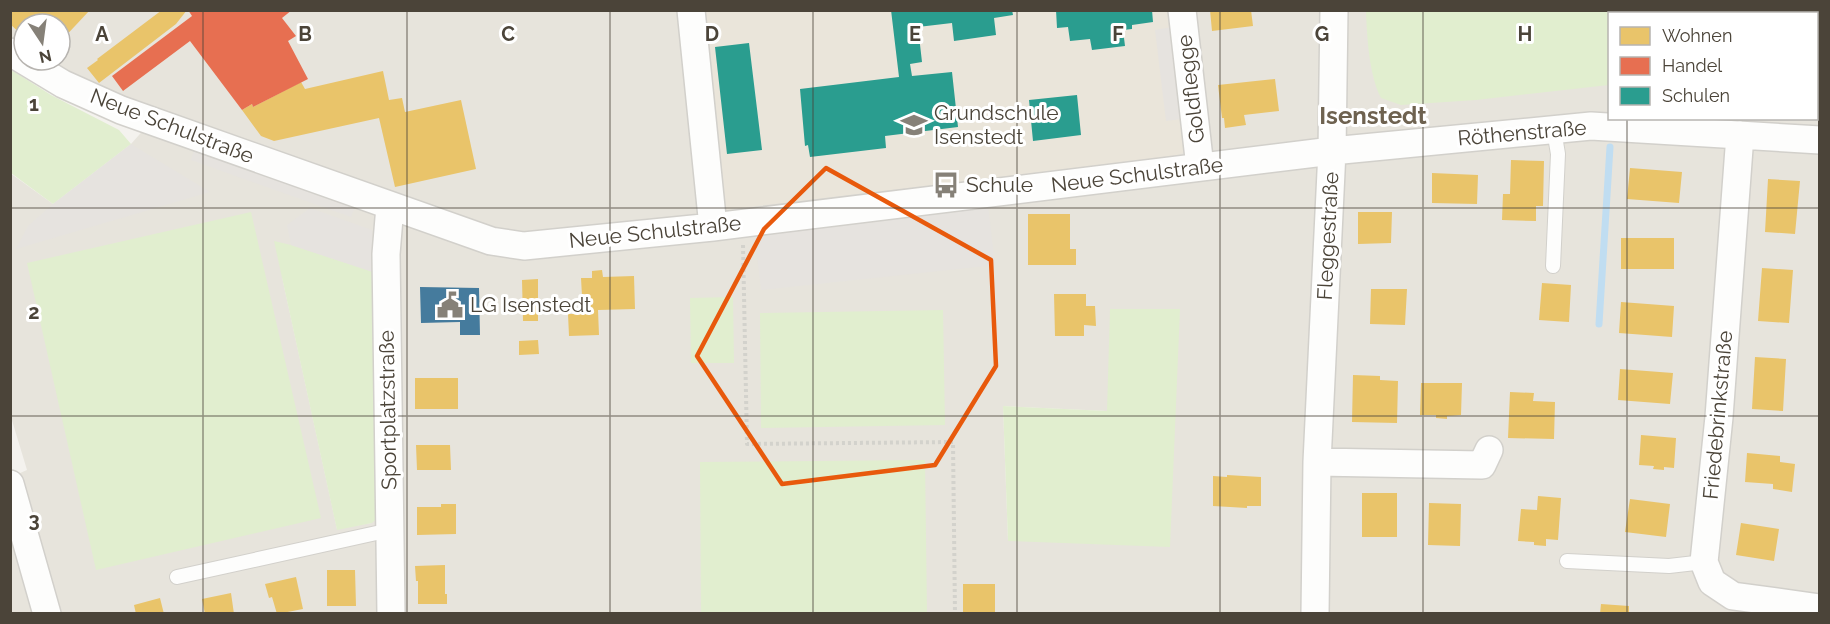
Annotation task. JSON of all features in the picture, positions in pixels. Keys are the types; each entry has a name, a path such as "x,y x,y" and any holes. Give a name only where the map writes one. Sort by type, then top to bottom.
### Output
{"street":[{"path":"691,10 713,227"},
{"name":"Goldflegge","path":"1182,10 1200,167"},
{"name":"Fleggestraße","path":"1315,614 1317,462 1332,151 1334,10"},
{"name":"Neue Schulstraße","path":"10,52 63,84 121,110 491,241 524,246 713,227 1332,151"},
{"name":"Röthenstraße","path":"1332,151 1591,126 1820,140"},
{"name":"Friedebrinkstraße","path":"1704,562 1719,417 1740,135"},
{"name":"Sportplatzstraße","path":"390,206 386,254 391,614"},
{"path":"1317,462 1482,465 1489,450"},
{"path":"10,484 47,614"},
{"path":"1704,562 1712,582 1733,596 1820,608"}],"lane":[{"path":"1553,266 1558,154 1554,130"},
{"path":"177,577 390,530"},
{"path":"1567,561 1670,566 1704,562"}],"path":[{"path":"743,223 747,444 953,442 955,614"}],"highlighted area":[{"path":"826,168 991,260 996,366 935,465 782,484 697,356 764,229"}],"shaded area":[{"path":"11,11 1819,11 1819,613 11,613 11,477 27,470 11,417 10,173 53,204 131,144 155,117 67,72 72,72 72,12 12,12 12,40","holes":["282,277 371,523 337,529","1003,406 1107,411 1008,541"]},
{"name":"Grundschule Isenstedt","path":"700,11 1175,11 1185,151 1177,156 723,210"},
{"path":"1172,27 1182,119 1166,121 1155,30"},
{"path":"131,144 210,192 16,249 28,226"},
{"path":"196,144 358,200 351,217 191,160"},
{"path":"988,205 995,265 761,290 754,229"},
{"path":"310,208 372,230 376,273 291,245 287,225"}],"green space":[{"path":"1366,10 1651,11 1608,12 1608,85 1476,100 1401,105 1381,98 1369,56"},
{"path":"10,69 51,95 119,130 131,144 53,204 11,173"},
{"path":"251,212 321,518 96,570 27,263"},
{"path":"274,241 376,273 381,515 372,523 337,530"},
{"path":"733,297 734,363 691,363 690,298"},
{"path":"1110,309 1180,309 1170,547 1008,541 1003,406 1107,411"},
{"path":"943,310 945,425 761,428 760,313"},
{"path":"925,460 927,613 701,613 700,462"}],"building: Wohnen":[{"path":"10,10 90,10 72,29 72,12 12,12 12,26"},
{"path":"162,10 187,10 176,24 99,83 87,68"},
{"path":"1210,10 1251,10 1253,26 1212,31"},
{"path":"383,71 389,100 402,98 405,112 461,100 476,169 395,187 379,118 274,141 261,136 242,110 252,104 253,107 301,82 305,89"},
{"path":"1275,79 1279,111 1244,115 1246,125 1225,128 1218,85"},
{"path":"1511,160 1544,161 1543,206 1536,206 1536,221 1502,220 1503,194 1510,194"},
{"path":"1630,168 1682,172 1679,203 1627,199"},
{"path":"1432,173 1478,175 1477,204 1432,203"},
{"path":"1768,179 1800,181 1795,234 1765,232"},
{"path":"1358,212 1392,212 1391,243 1358,244"},
{"path":"1028,214 1070,214 1070,249 1076,249 1076,265 1028,265"},
{"path":"1621,238 1674,238 1674,269 1621,269"},
{"path":"1762,268 1793,270 1789,323 1758,321"},
{"path":"602,270 603,277 634,276 635,309 598,310 599,335 569,336 568,314 583,314 581,278 592,278 592,271"},
{"path":"538,279 538,321 523,321 522,280"},
{"path":"1542,283 1571,285 1569,322 1539,320"},
{"path":"1371,289 1407,289 1405,325 1370,324"},
{"path":"1054,294 1086,294 1086,306 1095,306 1096,326 1084,325 1084,336 1055,336"},
{"path":"1621,302 1674,306 1672,337 1619,333"},
{"path":"538,340 539,354 519,355 519,341"},
{"path":"1755,357 1786,359 1783,411 1752,409"},
{"path":"1620,369 1673,373 1670,404 1618,400"},
{"path":"1353,375 1380,376 1380,380 1398,381 1397,423 1352,422"},
{"path":"415,378 458,378 458,409 415,409"},
{"path":"1421,383 1462,383 1461,415 1447,416 1447,419 1436,418 1436,415 1420,415"},
{"path":"1510,392 1534,393 1533,401 1555,402 1554,439 1508,438"},
{"path":"1641,435 1676,438 1674,468 1664,467 1664,470 1653,469 1654,466 1639,465"},
{"path":"416,445 450,445 451,470 417,470"},
{"path":"1747,453 1780,456 1780,462 1795,464 1792,492 1773,489 1773,484 1745,482"},
{"path":"1227,475 1261,477 1261,506 1247,506 1247,508 1213,506 1213,476 1227,477"},
{"path":"1362,493 1397,493 1397,537 1362,537"},
{"path":"1538,496 1561,498 1558,540 1546,539 1546,546 1534,545 1534,542 1518,541 1521,509 1537,510"},
{"path":"1630,499 1670,504 1666,537 1625,532"},
{"path":"1429,503 1461,504 1460,546 1428,545"},
{"path":"441,504 456,504 456,534 417,535 417,507 441,507"},
{"path":"1741,523 1779,529 1774,561 1736,555"},
{"path":"445,565 447,604 418,604 418,581 416,581 415,566"},
{"path":"327,570 355,570 356,606 327,606"},
{"path":"296,577 303,609 277,614 265,584"},
{"path":"963,584 995,584 995,614 963,614"},
{"path":"231,593 234,614 205,614 202,599"},
{"path":"160,598 164,614 136,614 134,605"},
{"path":"1601,604 1629,606 1629,614 1600,614"}],"building: Handel":[{"path":"188,10 292,10 282,18 296,36 288,41 308,79 253,107 252,104 242,110 190,41 123,91 112,76 192,16"}],"building: Schulen":[{"path":"891,10 1012,10 1013,15 994,18 996,35 954,41 952,23 918,27 922,62 910,64 912,76 952,72 958,127 885,136 886,148 810,157 808,145 805,146 800,89 899,77"},
{"path":"1056,10 1152,10 1153,22 1132,25 1132,29 1123,30 1125,46 1092,50 1090,39 1070,41 1068,27 1057,28"},
{"path":"749,43 762,150 727,154 715,47"},
{"path":"1077,95 1081,135 1033,141 1029,100"}],"building: Öffentlich":[{"name":"LG Isenstedt","path":"420,287 479,288 480,335 460,335 460,322 421,323"}],"waterway":[{"path":"1599,324 1610,147"}],"place":[{"name":"Grundschule Isenstedt","path":"914,125"},
{"name":"Schule","path":"946,185"},
{"name":"LG Isenstedt","path":"450,305"}],"district":[{"name":"Isenstedt","path":"1373,116"}]}
